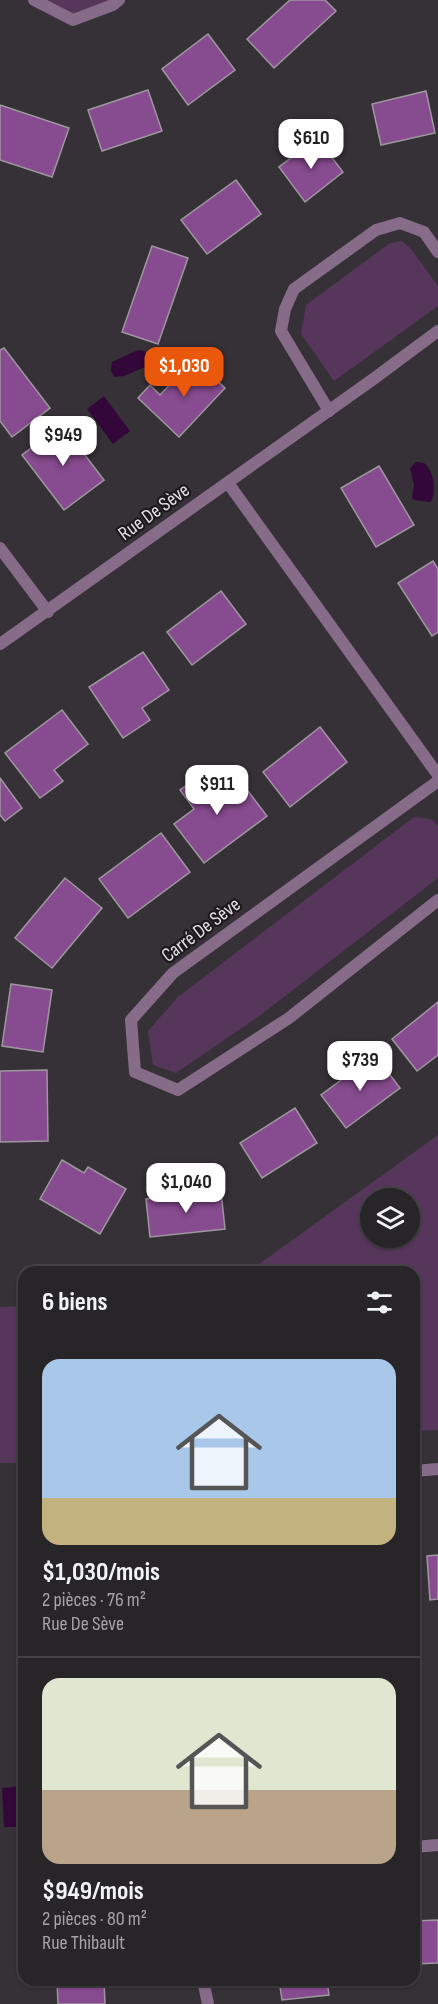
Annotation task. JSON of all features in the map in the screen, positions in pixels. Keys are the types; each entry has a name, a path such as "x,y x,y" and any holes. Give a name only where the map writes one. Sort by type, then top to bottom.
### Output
{"street":[{"path":"34,0 73,20 113,5 119,0"},
{"path":"329,411 281,331 285,309 294,289 376,230 400,223 423,232 438,252"},
{"name":"Rue De Sève","path":"0,644 48,612 438,331"},
{"path":"228,483 438,775"},
{"path":"0,548 48,612"},
{"name":"Carré De Sève","path":"438,781 173,973 131,1020 135,1072 178,1090 289,1018 438,900"},
{"path":"420,1470 438,1469"},
{"path":"420,1846 438,1845"},
{"path":"204,1986 208,2004"}],"shaded area":[{"path":"34,0 119,0 73,20"},
{"path":"402,241 411,249 438,286 438,306 334,381 301,334 306,305 390,243"},
{"path":"138,350 149,355 147,366 124,376 114,377 111,371 112,362"},
{"path":"104,396 130,431 113,444 87,409"},
{"path":"416,462 424,463 432,475 434,491 430,502 412,498 414,485 410,468"},
{"path":"414,817 431,819 438,826 438,878 258,1017 176,1073 153,1065 148,1031 178,997"},
{"path":"438,1135 438,1430 420,1431 420,1266 256,1266 360,1191 360,1248 420,1248 420,1188 364,1188"},
{"path":"18,1306 18,1463 0,1463 0,1307"},
{"path":"18,1787 18,1827 4,1827 2,1788"}],"building":[{"path":"290,0 325,0 336,11 274,68 247,39"},
{"path":"208,34 235,70 188,105 162,69"},
{"path":"148,90 162,131 102,151 88,110"},
{"path":"426,91 435,133 381,145 372,104"},
{"path":"0,105 69,128 52,177 0,160"},
{"path":"317,138 343,172 305,202 279,167"},
{"path":"236,180 261,214 207,254 181,220"},
{"path":"152,246 188,258 158,344 122,332"},
{"path":"4,348 50,408 12,437 0,421 0,350"},
{"path":"194,359 225,388 179,437 138,398 150,385 160,395"},
{"path":"62,425 104,480 64,510 22,455"},
{"path":"379,466 414,525 376,547 341,488"},
{"path":"433,561 438,569 438,632 432,636 398,583"},
{"path":"221,591 246,624 192,665 167,632"},
{"path":"143,652 169,690 142,708 150,720 123,738 89,687"},
{"path":"62,710 88,744 54,770 63,781 40,798 5,753"},
{"path":"320,727 347,762 290,807 263,772"},
{"path":"205,772 219,792 238,778 267,816 204,863 174,824 194,809 180,790"},
{"path":"0,778 22,808 5,821 0,815"},
{"path":"161,833 190,872 128,918 99,879"},
{"path":"65,878 102,908 52,968 15,938"},
{"path":"11,984 52,990 43,1052 2,1046"},
{"path":"438,1002 438,1055 417,1071 392,1039"},
{"path":"375,1055 400,1088 346,1128 321,1095"},
{"path":"47,1070 48,1141 0,1142 0,1071"},
{"path":"295,1108 317,1143 262,1178 240,1143"},
{"path":"62,1160 84,1173 88,1167 126,1189 100,1234 40,1199"},
{"path":"221,1191 225,1229 150,1237 146,1199"},
{"path":"438,1555 438,1599 430,1600 427,1556"},
{"path":"438,1920 438,1963 420,1964 420,1921"},
{"path":"57,1986 104,1986 105,2004 58,2004"},
{"path":"280,1986 328,1986 329,1995 282,2000"}]}
